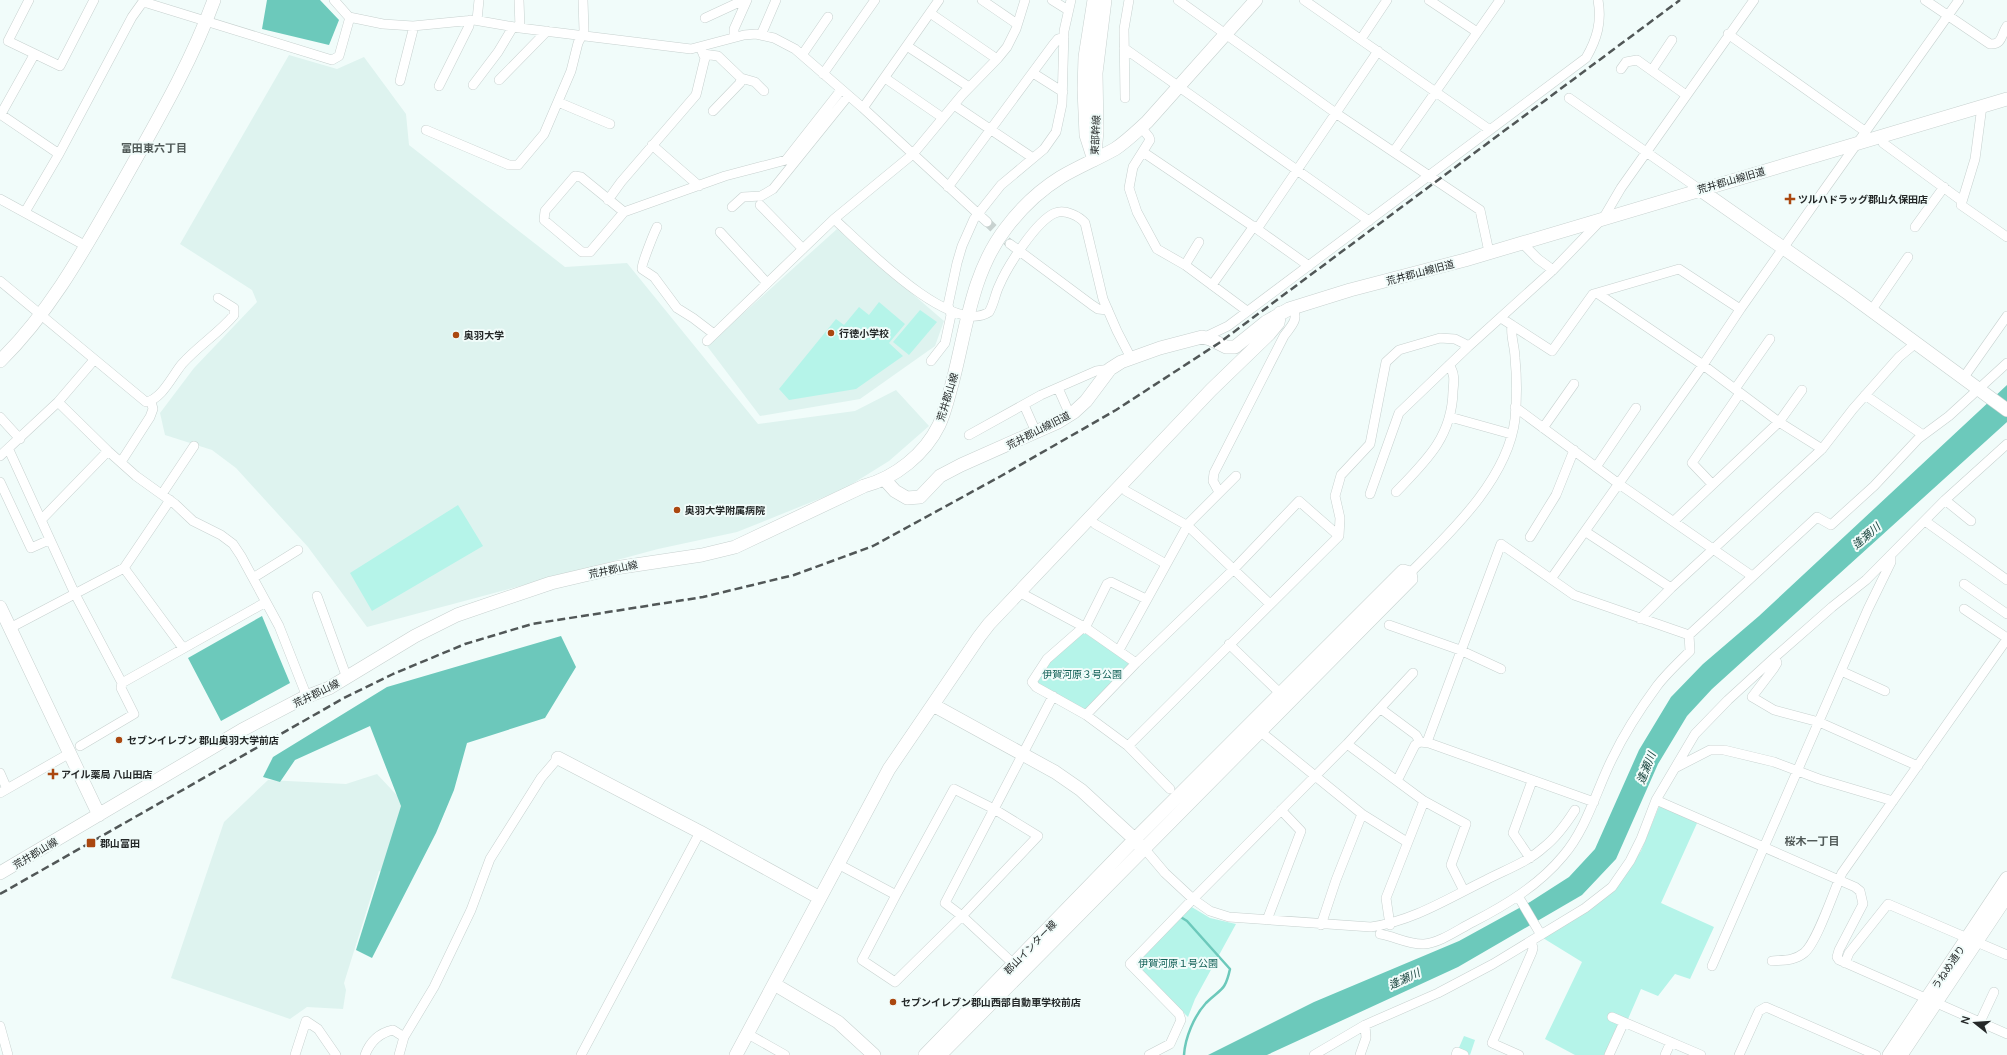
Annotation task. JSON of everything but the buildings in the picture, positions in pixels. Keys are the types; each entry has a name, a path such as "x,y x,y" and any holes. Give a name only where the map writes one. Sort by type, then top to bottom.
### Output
{"street":[{"path":"29,0 8,41 60,66 94,0"},
{"path":"0,361 21,339 40,315 66,279 86,246 173,91 206,21 214,0"},
{"path":"334,0 350,18 383,24 414,26 473,20 582,36 702,50 718,56 741,78 755,82 764,91"},
{"path":"439,86 473,20 479,0"},
{"path":"474,85 516,27 519,0"},
{"path":"426,130 509,166 518,165 543,136 558,102 584,31 583,0"},
{"path":"705,18 744,0"},
{"path":"734,38 734,29 747,0"},
{"path":"761,35 775,0"},
{"path":"823,74 875,0"},
{"path":"863,108 939,0"},
{"path":"982,0 1017,24"},
{"path":"707,341 834,219 913,154 969,88 1007,48 1025,0"},
{"path":"1052,0 1068,10"},
{"path":"931,361 943,347 951,316 948,305 958,258 970,227 977,214 1005,181 1044,149 1056,132 1061,116 1064,38 1068,10 1072,0"},
{"name":"東部幹線","path":"1094,0 1085,57 1084,89 1086,135 1094,160"},
{"name":"東部幹線","path":"1094,160 1097,131 1096,73 1105,0"},
{"path":"1125,98 1124,29 1129,0"},
{"path":"1178,0 1190,3 1226,33 1337,114 1480,210 1489,252"},
{"name":"荒井郡山線","path":"0,874 236,734 347,678 415,636 457,615 488,603 551,583 615,568 702,555 735,547 864,486 885,480 914,458 927,444 939,425 956,368 968,315 984,266 1005,228 1023,208 1042,191 1061,178 1114,149 1141,127 1256,0"},
{"path":"1304,0 1490,130"},
{"path":"1361,39 1387,0"},
{"path":"1429,0 1477,32"},
{"path":"1394,151 1500,0"},
{"path":"1205,337 1228,326 1586,58 1599,30 1600,12 1598,0"},
{"path":"1370,494 1399,413 1469,346 1553,270 1604,217 1621,188 1728,34 1754,0"},
{"path":"1925,0 1990,44 1996,44 2000,41 2007,26"},
{"path":"1551,579 1586,532 1703,365 1740,309 1959,0"},
{"path":"25,212 59,154 132,17 144,2 164,4 206,21 332,60 339,56 350,18"},
{"path":"930,13 997,59"},
{"path":"802,55 828,17"},
{"path":"400,81 414,26"},
{"path":"499,80 547,31"},
{"path":"702,50 734,38 751,34 761,35 786,44 802,55 863,108 987,222"},
{"path":"1728,34 1862,137"},
{"path":"948,187 1056,41 1064,38"},
{"path":"1652,70 1672,40"},
{"path":"907,46 969,88"},
{"path":"1124,48 1369,221"},
{"path":"608,200 652,145 696,95 705,58 702,50"},
{"path":"1212,285 1298,170 1378,51"},
{"path":"34,54 1,114 59,154"},
{"path":"1620,69 1626,62 1637,60 1686,95"},
{"path":"1033,73 1063,92"},
{"path":"713,111 740,83 741,78"},
{"path":"885,78 943,118"},
{"path":"624,212 581,177 575,176 545,210 543,219 582,252 589,253 624,212 725,176 786,160 844,93"},
{"path":"732,207 743,197 764,195 773,189 844,93"},
{"path":"1570,98 1964,377 2007,410"},
{"name":"荒井郡山線旧道","path":"885,480 895,491 907,498 920,497 940,476 1070,415 1086,401 1110,369 1131,358 1183,341 1205,337 1226,347 1235,347 1280,313 1293,308 1350,290 1465,260 1699,189 1862,137 1882,135 2007,99"},
{"path":"558,102 610,124"},
{"path":"954,105 989,130 1033,158"},
{"path":"1982,106 1975,159 1961,205 2007,237"},
{"path":"1141,127 1150,139 1149,143 1133,167 1129,185 1131,196 1137,212 1157,249 1185,265 1247,311"},
{"path":"1882,135 1883,142 1962,201"},
{"path":"652,145 699,186"},
{"path":"1143,152 1255,227 1309,266"},
{"path":"1915,227 1944,187"},
{"path":"0,199 86,246"},
{"path":"760,205 803,249"},
{"path":"834,219 918,292 939,306 978,317 989,312 998,286 1018,250 1051,215 1062,212 1078,217 1085,223 1108,310 1131,358"},
{"path":"657,227 652,237 648,253 642,264 642,269 654,277 677,308 714,334"},
{"path":"720,232 767,283"},
{"path":"1185,265 1199,242"},
{"path":"1522,242 1538,259 1553,270"},
{"path":"1010,244 1092,305 1098,309 1108,310"},
{"path":"1871,311 1908,257"},
{"path":"1501,318 1552,351 1593,294 1679,269 1740,309"},
{"path":"0,281 144,401 151,400 167,386 182,365 234,314 234,308 218,298"},
{"path":"1597,293 1703,365 1779,422 1822,449"},
{"path":"1219,492 1213,481 1214,473 1284,336 1295,321 1296,315 1293,308"},
{"path":"736,1055 889,769 979,637 1019,592 1211,390 1269,334 1278,323 1280,313"},
{"path":"1964,377 2007,316"},
{"path":"940,1055 1018,968 1139,843 1285,699 1411,579 1410,573 1464,518 1483,491 1500,462 1512,434 1515,407 1515,357 1512,325"},
{"path":"1128,746 1339,536 1340,518 1335,496 1341,475 1370,444 1386,362 1399,350 1440,338 1455,339 1469,346"},
{"path":"1712,484 1692,463 1770,339"},
{"path":"1640,619 1671,588 1822,449 1865,395 1899,357 1916,343"},
{"path":"0,456 9,450 58,402 94,360"},
{"path":"1689,635 1817,517 1830,525 1874,486 1923,435 1949,416 2007,363"},
{"path":"1396,492 1433,453 1444,432 1450,417 1454,374 1449,365"},
{"path":"969,435 1058,388 1096,371 1110,369"},
{"path":"1543,428 1574,384"},
{"path":"1058,388 1070,415"},
{"path":"1674,521 1779,422 1802,390"},
{"path":"1865,395 1923,435"},
{"path":"121,462 154,409 151,400"},
{"path":"58,402 136,476 166,497 193,521 221,535 233,544 279,626 307,697"},
{"path":"1024,405 1036,432"},
{"path":"1515,407 1619,484 1752,576"},
{"path":"1596,467 1636,408"},
{"path":"0,417 20,439"},
{"path":"1450,417 1512,434"},
{"path":"1314,1055 1365,1025 1438,993 1531,941 1540,933 1587,907 1612,887 1641,839 1656,800 1695,734 1728,700 1775,657 1891,557 1945,500 2007,444"},
{"path":"5,630 124,568 194,446"},
{"path":"0,773 4,791 134,714 121,688 122,682 74,594 9,450"},
{"path":"1530,536 1556,495 1574,450"},
{"path":"41,520 108,451"},
{"path":"1119,650 1146,599 1188,526 1236,476"},
{"path":"0,482 31,548 49,540"},
{"path":"1126,491 1188,526 1270,604"},
{"path":"1945,500 1971,520"},
{"path":"1086,716 1136,663 1234,569 1299,501 1339,536"},
{"path":"1925,521 2007,580"},
{"path":"1095,524 1166,564"},
{"path":"1586,532 1671,588"},
{"path":"1397,781 1415,745 1423,742 1501,544 1574,595 1689,635"},
{"path":"253,578 298,550"},
{"path":"1712,966 1763,847 1891,562 1891,557"},
{"path":"124,568 183,648"},
{"path":"1146,599 1112,582 1107,584 1084,627 1047,659 1032,681 1034,685 1086,716 1128,746 1170,789"},
{"path":"1964,584 2007,614"},
{"path":"1019,592 1084,627 1136,663"},
{"path":"317,596 347,678"},
{"path":"122,682 266,602"},
{"path":"0,607 5,630 75,749 99,815"},
{"path":"1772,960 1793,959 1808,950 1842,872 2007,639 1964,609"},
{"path":"1389,625 1460,650 1500,669"},
{"path":"1380,934 1425,944 1438,940 1498,909 1518,896 1555,866 1563,856 1594,802 1612,759 1637,715 1657,685 1690,651 1689,635"},
{"path":"1229,644 1285,699"},
{"path":"1775,657 1777,663 1752,697 1774,710 1819,722 1918,766"},
{"path":"1841,671 1885,691"},
{"path":"1149,1055 1170,1044 1182,1020 1179,1014 1130,964 1347,744 1413,673"},
{"path":"1018,968 946,903 1052,696"},
{"path":"1139,843 1261,732 1285,699"},
{"path":"932,705 1023,753 1081,790 1139,843 1165,873 1193,899 1203,907 1216,913 1239,918 1321,925 1371,927 1390,925 1428,909 1530,858 1555,837 1575,810"},
{"path":"1381,708 1423,742 1594,802"},
{"path":"1261,732 1362,814 1407,842"},
{"path":"1347,744 1424,801 1466,824 1452,865 1464,890"},
{"path":"1675,769 1710,750 1715,749 1759,758 1893,801"},
{"path":"399,1055 404,1037 437,981 471,910 490,859 541,778 558,758 700,832 820,898"},
{"path":"1530,858 1513,834 1532,781"},
{"path":"954,789 994,809 1038,836 962,916 895,982 862,960 896,895 954,789"},
{"path":"1656,800 1855,887 1860,891 1863,904 1839,950 1837,957 1839,960 2007,1034"},
{"path":"1390,925 1386,898 1424,801"},
{"path":"1267,920 1301,831 1281,810"},
{"path":"1321,925 1362,814"},
{"path":"581,1055 700,832"},
{"path":"838,864 896,895"},
{"name":"うねめ通り","path":"1901,1055 1932,1000 1972,940 2007,878"},
{"path":"1518,896 1540,933"},
{"name":"うねめ通り","path":"1972,940 2007,896"},
{"path":"1845,963 1849,953 1888,904 2007,955"},
{"path":"1520,1055 1492,1043 1533,950 1531,941"},
{"name":"郡山インター線","path":"925,1055 1018,968"},
{"path":"774,984 838,1022 874,1055"},
{"path":"1980,1022 1994,992"},
{"name":"うねめ通り","path":"1889,1055 1932,1000"},
{"path":"1739,1055 1759,1011 1766,1007 1876,1055"},
{"path":"1612,1017 1702,1055"},
{"path":"295,1055 306,1021 318,1028 336,1055"},
{"path":"1609,1055 1624,1022"},
{"path":"1360,1055 1366,1038 1365,1025"},
{"path":"0,1026 8,1055"},
{"path":"365,1055 368,1048 383,1032 393,1030 404,1037"},
{"path":"748,1034 785,1055"},
{"path":"1665,1055 1671,1042"},
{"path":"1456,1055 1457,1052 1464,1055"}],"shaded area":[{"name":"奥羽大学","path":"289,55 337,69 364,57 406,114 409,145 565,267 627,263 758,424 855,411 896,390 929,426 889,461 844,489 737,532 658,549 367,627 308,547 236,468 212,450 165,435 160,413 194,368 257,302 252,290 180,244"},
{"name":"行徳小学校","path":"837,229 944,321 935,346 860,399 760,416 707,346"},
{"path":"561,636 576,667 545,718 467,743 454,790 436,833 372,958 356,950 401,806 370,726 295,760 280,782 263,777 273,757 387,687"},
{"path":"377,774 406,805 384,872 379,871 344,983 346,990 343,1009 307,1007 290,1019 171,978 224,822 268,780 346,784"}],"green space":[{"path":"879,302 905,324 889,343 903,356 856,389 789,400 779,389 836,319 844,325 859,307 869,315"},
{"path":"920,310 937,322 909,355 893,342"},
{"path":"458,505 483,546 372,611 350,573"},
{"name":"伊賀河原３号公園","path":"1082,634 1086,634 1129,662 1130,666 1089,709 1084,709 1037,684 1037,679 1050,661"},
{"path":"1660,804 1698,821 1661,903 1714,927 1690,979 1675,974 1658,996 1641,989 1628,1019 1606,1055 1575,1055 1545,1039 1582,962 1543,938 1616,886 1641,851"},
{"name":"伊賀河原１号公園","path":"1190,906 1210,918 1236,924 1195,999 1188,1017 1134,964"},
{"path":"1464,1036 1475,1040 1470,1055 1458,1050"}],"water":[{"path":"267,0 320,0 339,20 329,45 262,29"},
{"name":"逢瀬川","path":"2007,385 2007,422 1712,689 1687,716 1658,764 1616,859 1582,895 1458,967 1267,1055 1208,1055 1314,1002 1459,941 1530,902 1569,877 1595,849 1639,750 1671,697 1703,664 1759,616"},
{"path":"262,616 290,683 221,721 188,658"}],"waterway":[{"path":"1179,916 1187,921 1230,969 1224,986 1206,1003 1194,1021 1186,1042 1184,1055"}],"tunnel":[{"path":"987,222 1010,244"}],"railway":[{"path":"0,894 344,698 393,674 465,644 532,624 703,597 794,575 873,546 1001,476 1116,410 1219,343 1680,0"}],"place":[{"name":"ツルハドラッグ郡山久保田店","path":"1790,199"},
{"name":"行徳小学校","path":"831,333"},
{"name":"奥羽大学","path":"456,335"},
{"name":"奥羽大学附属病院","path":"677,510"},
{"name":"セブンイレブン 郡山奥羽大学前店","path":"119,740"},
{"name":"アイル薬局 八山田店","path":"53,774"},
{"name":"郡山富田","path":"91,843"},
{"name":"セブンイレブン郡山西部自動車学校前店","path":"893,1002"}],"district":[{"name":"富田東六丁目","path":"154,148"},
{"name":"桜木一丁目","path":"1812,841"}]}
